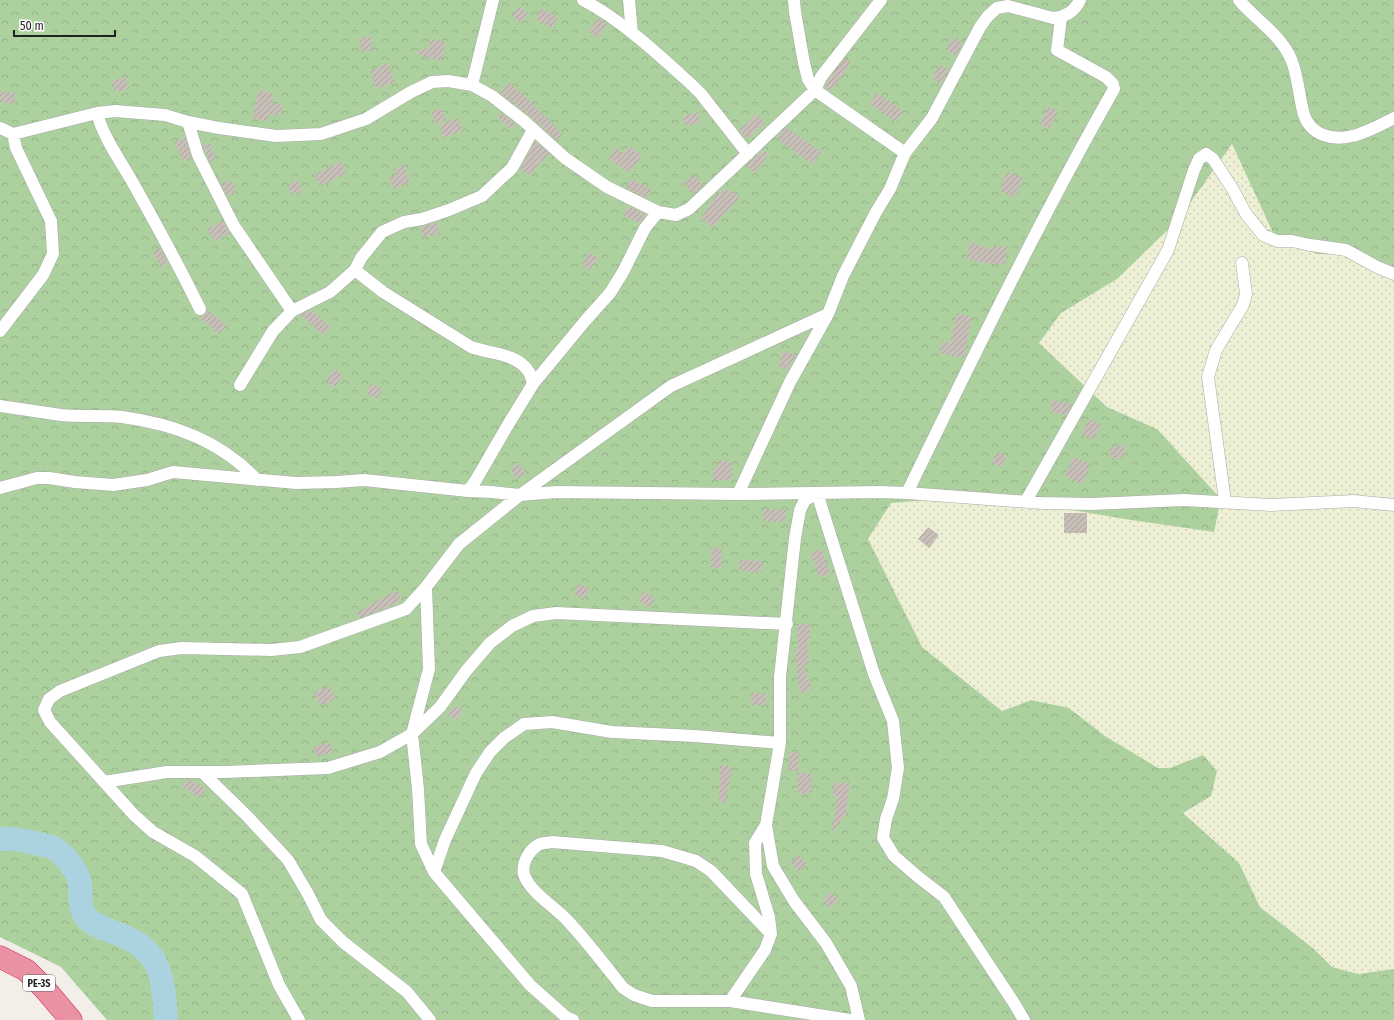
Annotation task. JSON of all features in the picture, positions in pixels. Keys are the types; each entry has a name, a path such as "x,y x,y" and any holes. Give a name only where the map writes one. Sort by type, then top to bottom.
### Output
{"highway":[{"name":"PE-3S","path":"0,956 26,970 44,988 71,1020"}],"street":[{"path":"472,85 493,0"},
{"path":"583,0 597,7 632,33 692,85 701,94 748,154"},
{"path":"629,0 632,33"},
{"path":"794,0 804,63 808,79 815,90 905,154"},
{"path":"0,128 13,134 97,112 115,111 165,115 188,122 219,128 276,136 321,134 366,119 410,92 432,82 448,81 472,85 492,96 565,158 607,187 658,212 676,215 689,210 815,90 820,77 881,0"},
{"path":"738,494 790,382 828,314 844,276 876,212 890,189 905,154 932,118 980,27 988,16 997,8 1008,6 1053,18 1061,18 1069,13 1080,0"},
{"path":"1238,0 1282,43 1291,60 1304,114 1313,130 1325,136 1351,137 1394,118"},
{"path":"907,493 984,333 1072,162 1114,89 1113,84 1106,77 1057,50 1061,18"},
{"path":"97,112 98,121 176,259 200,309"},
{"path":"188,122 198,155 234,226 292,311"},
{"path":"240,385 273,331 292,311 330,292 355,270 361,258 382,232 404,222 422,219 449,210 482,196 512,168 533,130"},
{"path":"0,331 43,275 53,254 52,221 16,148 13,134"},
{"path":"1026,501 1168,250 1194,170 1199,159 1206,154 1213,159 1232,188 1246,214 1263,235 1277,241 1292,241 1346,250 1366,262 1394,274"},
{"path":"468,491 533,384 610,293 623,272 645,228 658,212"},
{"path":"1226,501 1208,377 1216,350 1243,305 1246,294 1242,263"},
{"path":"355,270 383,292 471,347 517,360 529,372 533,384"},
{"path":"299,1020 278,985 242,894 195,856 153,832 134,815 50,722 44,710 49,700 60,691 159,651 182,648 271,650 300,647 406,609 426,587 459,544 520,495 671,386 828,314"},
{"path":"0,406 62,415 121,417 168,427 207,441 222,449 247,469 257,480"},
{"path":"0,488 37,478 113,485 147,480 173,472 296,483 364,480 520,495 556,492 738,494 907,493 1091,504 1184,500 1208,502 1226,501 1271,505 1354,501 1394,505"},
{"path":"817,493 805,500 800,510 795,538 787,624 780,678 780,743 766,825 773,866 794,901 826,943 851,986 859,1020"},
{"path":"817,493 861,628 874,674 893,721 898,768 893,799 886,819 883,838 894,856 944,897 1024,1020"},
{"path":"426,587 429,669 412,734 422,844 434,872 530,985 566,1017 573,1020"},
{"path":"104,782 167,772 328,768 380,752 412,734 440,707 466,671 490,643 512,626 533,616 556,613 787,624"},
{"path":"434,872 445,840 476,773 490,752 504,738 524,724 552,722 612,732 695,736 780,743"},
{"path":"202,772 247,816 288,860 321,920 343,942 406,992 430,1020"},
{"path":"730,1001 765,950 771,934 769,917 756,874 755,843 766,825"},
{"path":"771,934 711,871 696,862 662,851 552,842 539,844 530,851 524,862 524,876 533,890 566,919 623,988 634,996 652,1001 730,1001 850,1020"}],"green space":[{"path":"0,0 1394,0 1394,274 1366,254 1317,254 1275,237 1232,144 1178,220 1117,279 1061,313 1039,343 1107,407 1157,429 1221,499 1214,532 1131,520 983,495 891,503 868,539 922,647 1002,711 1031,700 1069,708 1105,736 1158,768 1170,768 1203,755 1217,771 1211,796 1183,813 1239,863 1260,907 1314,949 1332,967 1358,974 1394,969 1394,1020 107,1020 61,967 0,937"},
{"path":"1232,144 1275,237 1317,254 1366,254 1394,274 1394,969 1358,974 1332,967 1314,949 1260,907 1239,863 1183,812 1203,755 1170,768 1158,768 1105,736 1069,708 1031,700 1002,711 922,647 868,539 891,503 983,495 1131,520 1221,499 1157,429 1107,407 1039,344 1061,313 1117,279 1214,170"}],"building":[{"path":"519,6 528,14 521,23 512,15"},
{"path":"541,8 558,17 552,28 536,20"},
{"path":"598,18 607,25 598,38 589,31"},
{"path":"370,36 373,50 362,52 359,38"},
{"path":"953,37 963,43 956,56 946,50"},
{"path":"429,38 446,43 441,61 414,53 431,46"},
{"path":"845,58 851,63 831,91 825,86 827,81"},
{"path":"388,63 395,82 377,89 370,71"},
{"path":"940,65 949,70 941,84 932,78"},
{"path":"125,77 129,88 115,92 112,81"},
{"path":"509,82 538,109 537,110 552,122 551,123 562,134 557,141 529,115 500,93"},
{"path":"259,90 274,94 272,103 283,105 280,116 269,114 267,121 252,118"},
{"path":"0,92 15,93 14,104 0,102"},
{"path":"877,93 903,111 896,122 870,104"},
{"path":"1048,106 1058,111 1049,129 1040,124"},
{"path":"441,108 446,120 436,124 431,112"},
{"path":"698,112 700,123 686,126 683,116"},
{"path":"501,113 516,124 511,130 497,116"},
{"path":"757,114 765,123 747,139 739,130"},
{"path":"457,118 463,130 444,138 439,125"},
{"path":"786,127 821,152 812,164 777,139"},
{"path":"185,137 191,159 184,162 174,142"},
{"path":"535,141 549,153 542,163 540,161 531,176 520,169"},
{"path":"209,142 216,159 210,162 203,145"},
{"path":"628,146 642,155 630,173 609,159 616,148 624,153"},
{"path":"763,150 769,154 755,173 746,165"},
{"path":"341,161 347,173 320,186 314,175"},
{"path":"403,165 410,182 394,189 389,178 396,176 393,169"},
{"path":"1007,172 1023,178 1015,197 1000,191"},
{"path":"695,175 703,186 692,194 684,183"},
{"path":"631,179 651,189 646,198 626,188"},
{"path":"231,180 236,192 227,196 221,185"},
{"path":"297,180 302,190 292,195 288,185"},
{"path":"725,188 740,197 713,227 701,218 715,196"},
{"path":"628,206 646,215 640,223 624,216"},
{"path":"223,221 230,233 214,241 207,229"},
{"path":"437,222 439,234 422,237 421,227"},
{"path":"971,242 991,250 992,246 1007,247 1005,265 978,262 966,258"},
{"path":"160,248 168,263 161,267 153,252"},
{"path":"589,252 598,257 591,270 582,265"},
{"path":"207,310 227,326 219,334 199,317 204,316"},
{"path":"311,310 330,327 323,335 300,315"},
{"path":"957,313 972,317 964,358 939,353 942,341 950,343"},
{"path":"783,351 796,355 788,370 778,366"},
{"path":"334,369 343,375 335,387 326,381"},
{"path":"371,384 383,389 378,399 366,393"},
{"path":"1052,400 1072,404 1066,415 1050,412"},
{"path":"1090,419 1101,425 1093,440 1081,433"},
{"path":"1123,445 1126,456 1112,460 1109,449"},
{"path":"996,452 1006,456 1002,467 992,463"},
{"path":"1073,457 1090,464 1082,484 1065,476"},
{"path":"718,461 731,461 732,480 713,480 713,468 718,468"},
{"path":"518,463 526,472 518,479 510,470"},
{"path":"764,509 786,510 785,522 763,521"},
{"path":"1064,513 1087,513 1087,533 1064,533"},
{"path":"928,527 939,535 929,548 918,539"},
{"path":"711,548 722,549 721,568 711,568"},
{"path":"822,549 830,574 819,577 811,553"},
{"path":"739,560 762,561 761,572 739,571"},
{"path":"578,584 590,589 585,599 573,594"},
{"path":"397,590 402,600 389,607 360,618 357,612"},
{"path":"644,591 655,599 649,608 638,600"},
{"path":"797,624 810,624 810,640 807,640 809,664 803,665 812,689 801,693 798,684 795,650 798,650"},
{"path":"330,686 335,699 320,706 314,692"},
{"path":"751,693 766,693 766,705 751,705"},
{"path":"455,705 463,711 456,720 447,714"},
{"path":"329,742 333,752 317,757 314,747"},
{"path":"789,752 799,753 798,771 788,771"},
{"path":"720,766 731,766 731,774 725,802 719,802"},
{"path":"797,773 811,773 812,793 798,794"},
{"path":"186,780 190,780 206,789 200,798 182,786"},
{"path":"833,783 850,783 846,814 832,834 837,796 833,796"},
{"path":"799,855 807,864 799,872 791,862"},
{"path":"830,892 839,901 831,908 823,901"}],"waterway":[{"path":"0,839 15,839 52,847 67,859 79,879 81,906 86,917 98,926 135,942 153,959 162,981 166,1020"}]}
